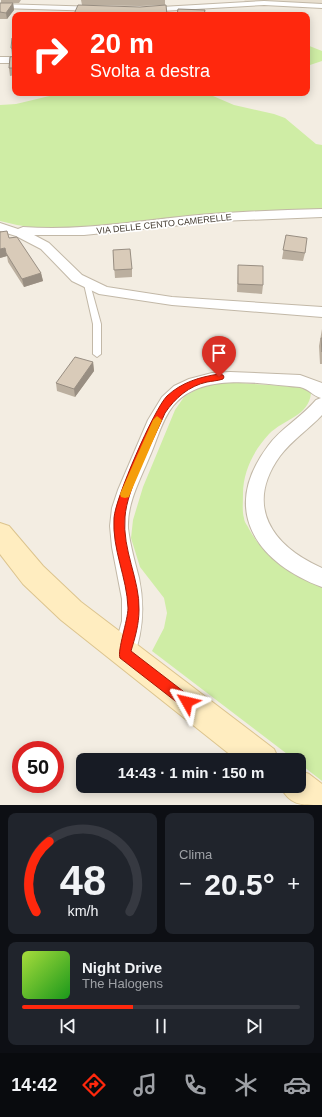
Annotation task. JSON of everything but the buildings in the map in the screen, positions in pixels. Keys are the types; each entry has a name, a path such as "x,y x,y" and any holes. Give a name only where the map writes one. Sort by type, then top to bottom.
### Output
{"main road":[{"path":"0,534 20,561 50,593 124,654 254,753"},
{"path":"306,793 322,805"}],"street":[{"path":"134,10 239,2 322,6"},
{"path":"0,6 108,10"},
{"path":"0,60 12,60"},
{"name":"VIA DELLE CENTO CAMERELLE","path":"4,228 68,233 117,229 204,218 322,213"},
{"name":"VIA DELLE CENTO CAMERELLE","path":"4,228 20,233 46,246 73,275 87,284 110,292 172,301 322,312"},
{"path":"124,654 131,631 134,609 131,589 120,544 119,526 121,507 126,490 161,412 169,399 191,384 205,379 219,377 300,381 313,384 322,393"},
{"path":"322,404 308,419 284,438 273,451 259,477 254,494 254,503 255,518 260,531 269,543 288,561 322,578"}],"lane":[{"path":"87,284 97,324 97,354"}],"shaded area":[{"path":"244,0 322,0 322,4 245,1"}],"green space":[{"path":"310,46 322,51 322,61 310,65"},
{"path":"49,96 213,96 234,105 274,114 285,118 316,144 322,145 322,210 285,210 197,215 57,231 0,221 0,105 16,104"},
{"path":"225,382 302,387 311,393 306,407 269,434 250,461 245,477 243,515 249,529 263,549 271,557 300,577 322,587 322,781 306,768 306,753 286,753 152,651 164,628 167,613 164,598 140,567 131,538 133,520 143,487 175,410 184,397 202,386"}],"slow traffic":[{"path":"125,494 157,420"}],"route":[{"path":"187,702 124,654 131,631 134,609 130,583 120,544 119,516 126,490 161,412 169,399 191,384 205,379 219,377"}]}
